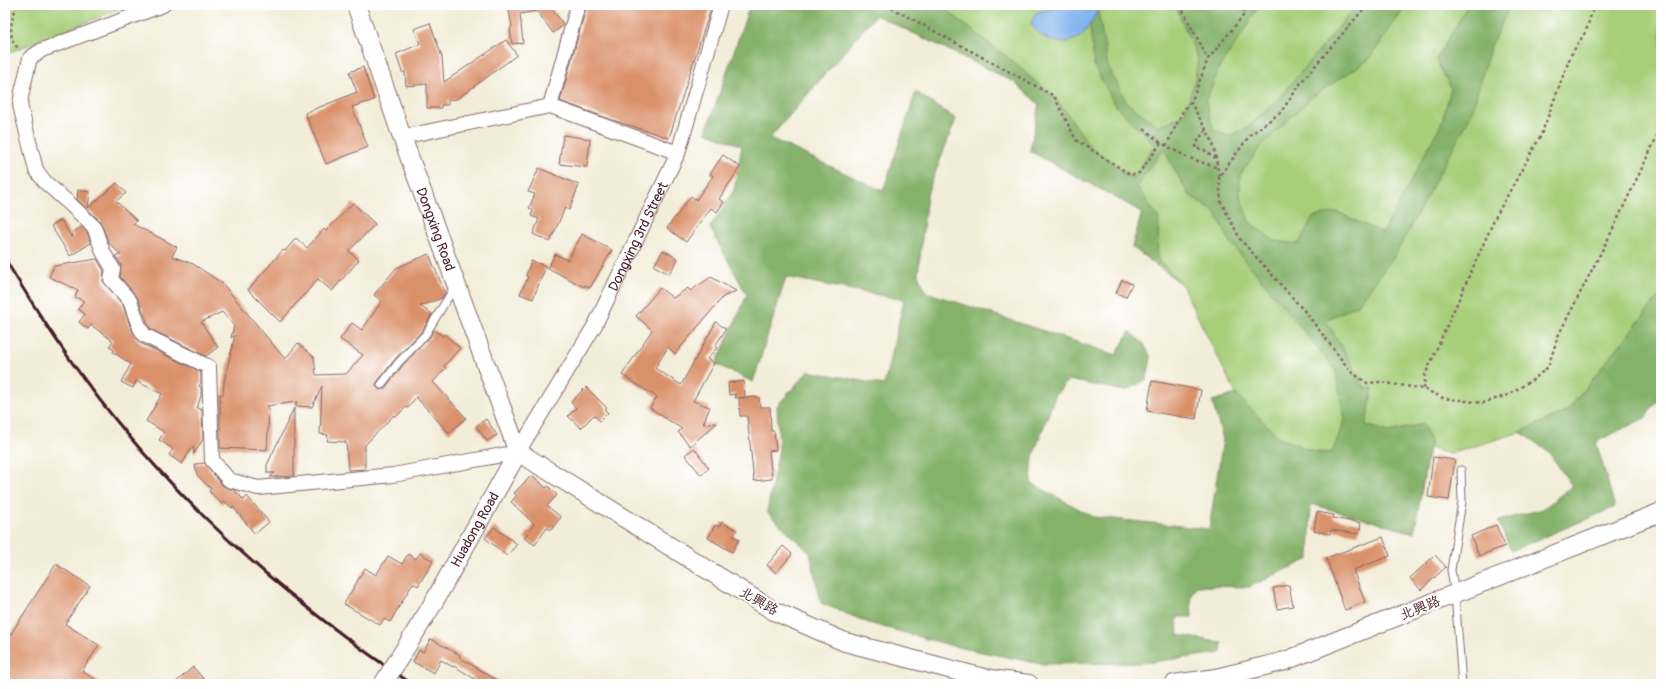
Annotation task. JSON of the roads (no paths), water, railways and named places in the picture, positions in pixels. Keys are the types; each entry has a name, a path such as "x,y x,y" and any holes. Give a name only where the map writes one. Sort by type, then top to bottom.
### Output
{"street":[{"path":"163,5 42,50 30,58 20,105 36,170 45,182 72,205 94,227 103,252 113,269 111,279 130,301 144,335 209,367 212,460 229,480 258,488 393,475 518,452"},
{"name":"Dongxing Road","path":"356,5 402,137 518,452"},
{"path":"550,106 578,5"},
{"name":"Dongxing 3rd Street","path":"518,452 595,325 678,153 721,5"},
{"path":"402,137 550,106 678,153"},
{"name":"Huadong Road","path":"383,684 431,607 518,452"},
{"name":"北興路","path":"518,452 774,611 845,642 984,678 1029,684"},
{"name":"北興路","path":"1174,684 1216,678 1286,661 1661,512"}],"lane":[{"path":"381,385 399,362 426,334 456,285"},
{"path":"1461,470 1462,502 1451,570 1455,594 1462,684"}],"water":[{"path":"1059,5 1097,5 1098,11 1082,35 1068,42 1054,41 1041,34 1031,23 1037,12 1053,9"}],"railway":[{"path":"5,259 44,322 87,383 121,427 196,509 278,584 321,619 412,684"}]}
